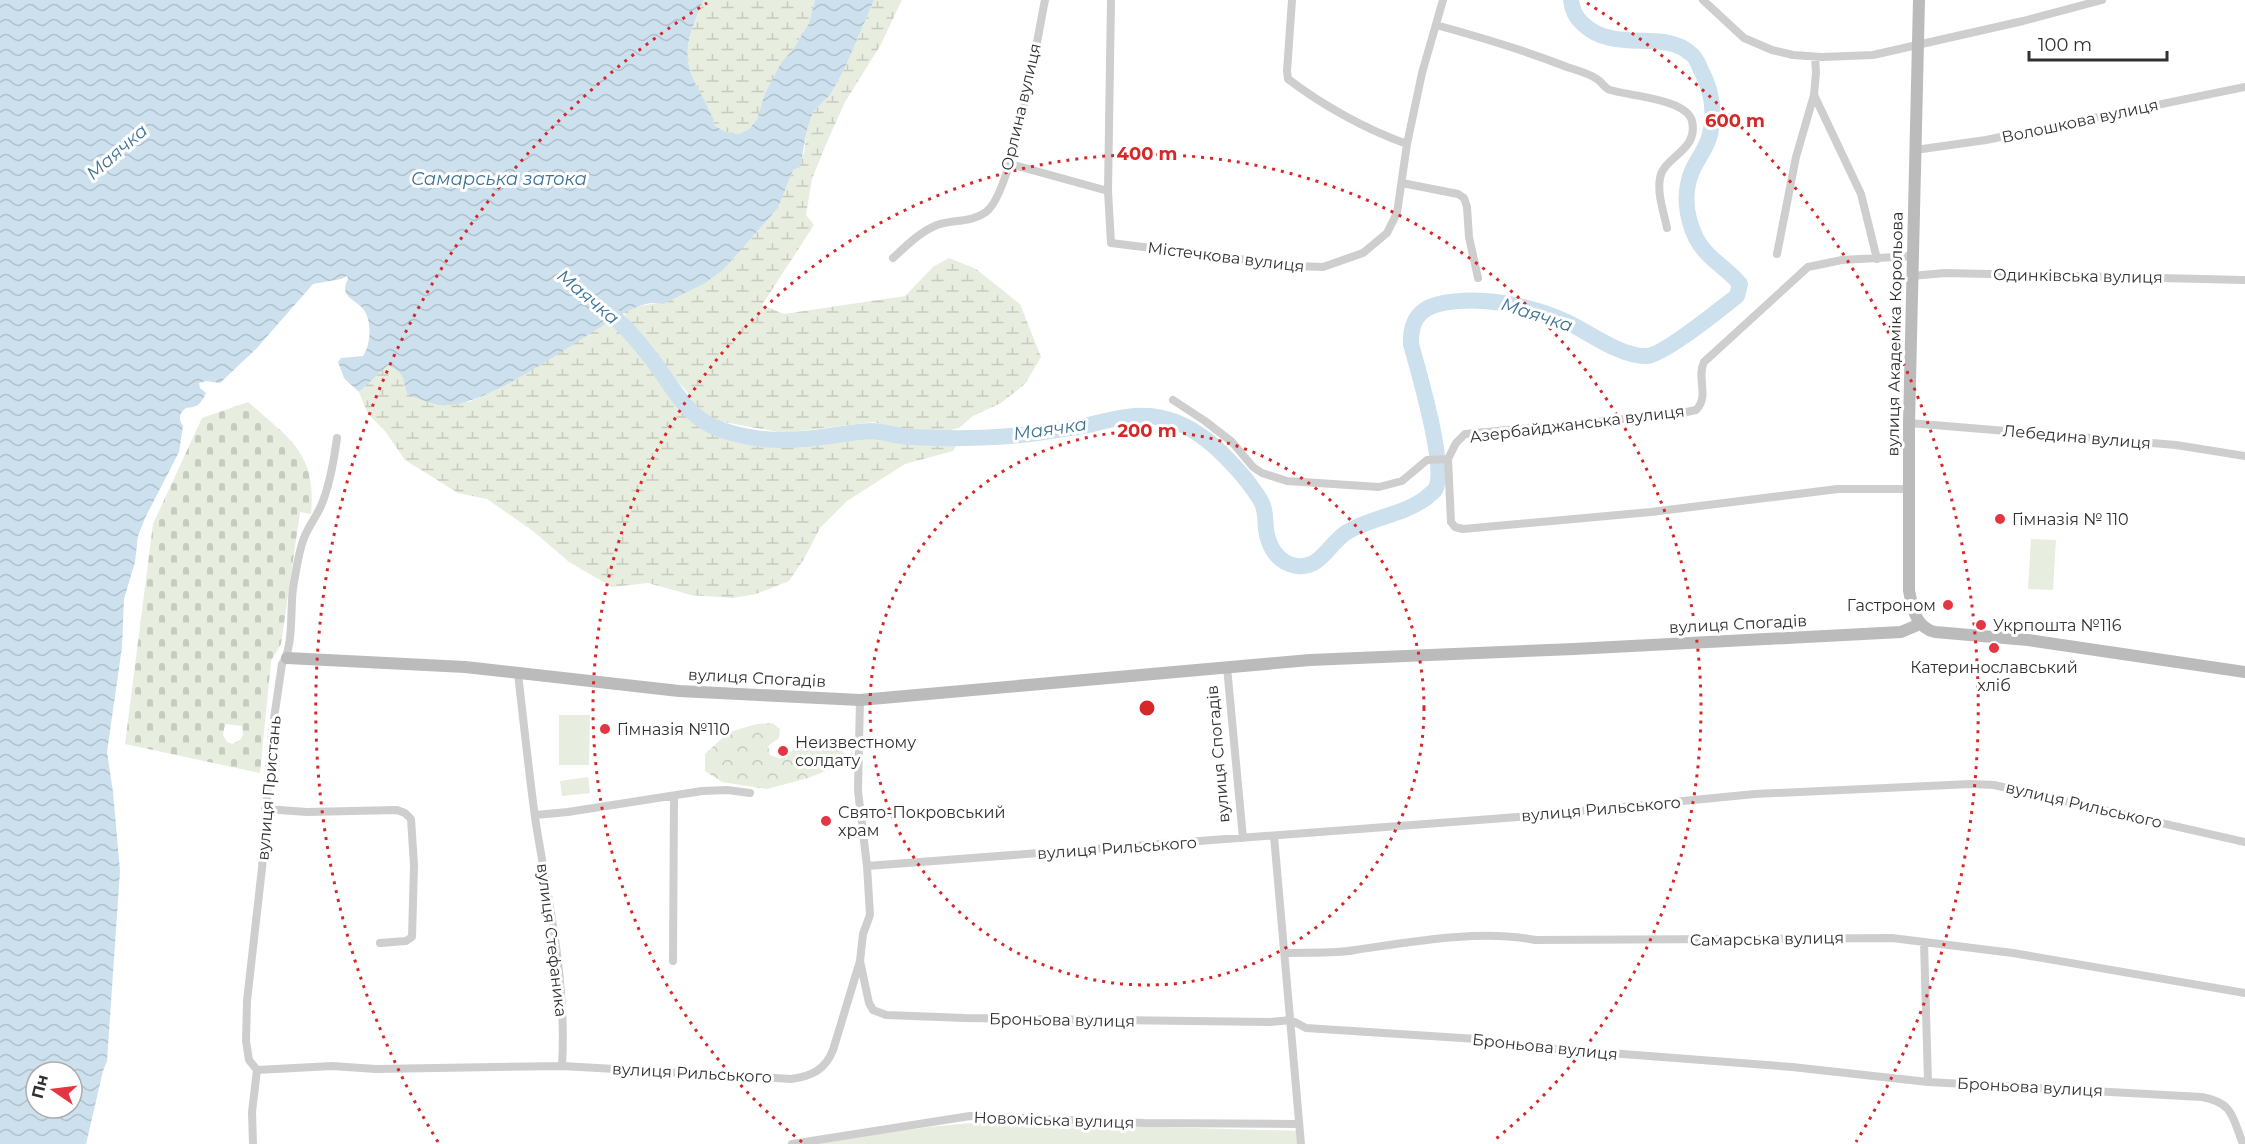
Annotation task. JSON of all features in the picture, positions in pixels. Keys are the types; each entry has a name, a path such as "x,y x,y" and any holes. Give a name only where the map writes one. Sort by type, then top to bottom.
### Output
{"street":[{"name":"Орлина вулиця","path":"893,258 914,238 939,224 970,220 985,213 996,199 1010,164 1045,0"},
{"path":"1010,164 1108,190 1111,0"},
{"path":"1292,0 1288,79 1322,102 1389,138 1407,144"},
{"name":"Містечкова вулиця","path":"1108,190 1111,243 1259,263 1323,267 1363,253 1387,233 1397,213 1407,144 1422,73 1443,0"},
{"path":"1703,0 1744,38 1772,50 1815,57 1873,55 2023,21 2102,0"},
{"name":"вулиця Академіка Корольова","path":"1919,0 1909,423 1909,591 1913,610 1920,624"},
{"path":"1436,25 1497,42 1558,63 1597,79 1607,90 1675,105 1686,110 1692,119 1692,136 1681,154 1662,172 1659,180 1660,198 1667,228"},
{"path":"1777,254 1796,158 1814,95 1815,57"},
{"name":"Волошкова вулиця","path":"1915,150 1986,140 2245,87"},
{"path":"1814,95 1861,194 1877,259"},
{"path":"1402,183 1458,194 1464,198 1478,278"},
{"name":"Азербайджанська вулиця","path":"1445,459 1465,434 1677,414 1696,410 1703,398 1701,376 1704,362 1808,267 1842,260 1913,256"},
{"name":"Одинківська вулиця","path":"1912,276 1944,273 2245,280"},
{"path":"1173,400 1232,442 1253,467 1262,473 1287,481 1379,487 1402,481 1427,460 1445,459 1451,522 1455,527 1463,529 1651,512 1838,489 1909,489"},
{"name":"Лебедина вулиця","path":"1909,423 2176,445 2245,456"},
{"name":"вулиця Пристань","path":"253,1144 252,1112 257,1070 249,1059 246,1041 272,732 282,664 287,658 290,646 290,621 298,562 304,538 322,504 333,464 336,438"},
{"path":"1920,624 1926,630 1935,632 2063,645 2245,672"},
{"name":"вулиця Спогадів","path":"287,658 465,667 679,692 860,700 1310,660 1562,650 1901,632 1920,624"},
{"name":"вулиця Спогадів","path":"1227,667 1243,838"},
{"name":"вулиця Стефаника","path":"518,674 535,815 559,978 563,1032 562,1066"},
{"path":"860,700 858,791 867,866"},
{"name":"вулиця Рильського","path":"257,1070 332,1066 376,1069 562,1066 791,1079 805,1077 819,1071 828,1062 860,961 863,934 870,915 867,866 1518,817 1755,794 1971,784 1994,785 2245,842"},
{"path":"535,815 702,791 727,790 750,793"},
{"path":"673,961 674,796"},
{"path":"265,809 307,812 387,810 401,811 408,815 411,819 414,865 412,937 406,941 380,943"},
{"path":"1274,836 1301,1144"},
{"name":"Самарська вулиця","path":"1286,953 1353,951 1395,943 1497,935 1535,940 1892,938 2013,953 2245,993"},
{"path":"1924,942 1928,1082"},
{"name":"Броньова вулиця","path":"860,961 869,1003 873,1010 886,1015 1269,1022 1291,1020 1306,1028 1478,1039 1518,1046 1792,1067 1928,1082 2174,1095 2216,1100 2226,1106 2244,1144"},
{"name":"Новоміська вулиця","path":"792,1144 970,1116 1155,1123 1299,1124"}],"green space":[{"path":"704,0 815,0 809,23 792,51 782,61 765,93 757,119 749,129 739,134 726,132 715,126 689,66 690,36"},
{"path":"874,0 902,0 880,46 845,102 812,179 806,215 814,225 762,305 784,314 905,296 933,267 949,258 976,269 1020,304 1041,357 1025,384 1001,403 973,416 959,428 942,432 900,431 874,422 783,433 718,421 696,409 688,393 637,337 624,313 630,308 657,303 724,269 778,208 793,170 804,153 807,130 813,112 830,95 846,66"},
{"path":"607,322 641,353 689,416 701,428 721,438 759,446 784,447 801,446 848,436 958,443 953,451 905,464 847,501 820,528 804,559 789,581 756,594 733,598 691,595 648,583 612,587 569,562 533,531 487,499 458,493 405,460 385,431 368,414 359,392 388,364 402,373 406,389 469,402 494,391"},
{"path":"248,402 288,437 297,449 305,461 312,493 311,514 300,512 281,644 271,661 260,773 125,744 153,524 202,418","holes":["225,724 242,726 243,735 240,740 232,744 227,742 223,735"]},
{"path":"2031,539 2056,540 2053,590 2028,589"},
{"path":"559,715 590,715 589,765 559,765"},
{"path":"772,723 780,729 779,738 768,746 770,755 780,759 797,747 836,746 845,754 841,765 808,778 767,789 722,782 705,771 705,754 729,732 757,724"},
{"path":"588,777 590,793 562,796 560,781"},
{"path":"982,1122 1302,1131 1302,1144 807,1144"}],"water":[{"name":"Самарська затока","path":"0,0 704,0 690,36 689,66 715,126 726,132 739,134 749,129 757,119 765,93 782,61 792,51 809,23 815,0 874,0 845,68 830,95 813,112 800,167 793,170 778,208 724,269 705,283 663,304 645,304 628,311 504,386 458,404 439,405 408,395 401,374 388,365 359,392 344,378 338,362 341,358 363,356 370,333 364,310 346,293 347,276 313,284 256,349 220,383 206,381 199,383 200,388 206,393 198,405 186,408 181,414 180,421 183,426 179,452 138,536 135,562 124,599 122,647 107,752 120,871 107,1061 86,1144 0,1144"}],"waterway":[{"name":"Маячка","path":"599,304 633,336 693,413 712,426 745,436 791,440 871,431 906,437 974,438 1050,431 1134,416 1153,416 1175,422 1210,442 1248,482 1262,503 1267,535 1279,558 1290,565 1312,564 1347,532 1417,504 1435,490 1438,479 1435,441 1411,344 1414,323 1426,309 1454,301 1487,301 1521,306 1567,322 1616,349 1647,356 1666,348 1737,296 1740,284 1700,245 1688,213 1689,179 1707,142 1712,120 1710,93 1696,60 1692,54 1679,46 1653,41 1609,38 1595,33 1578,19 1571,0"}],"place":[{"name":"Гімназія № 110","path":"2000,519"},
{"name":"Гастроном","path":"1948,605"},
{"name":"Укрпошта №116","path":"1981,625"},
{"name":"Катеринославський хліб","path":"1994,648"},
{"name":"Гімназія №110","path":"605,729"},
{"name":"Неизвестному солдату","path":"783,751"},
{"name":"Свято-Покровський храм","path":"826,821"}]}
